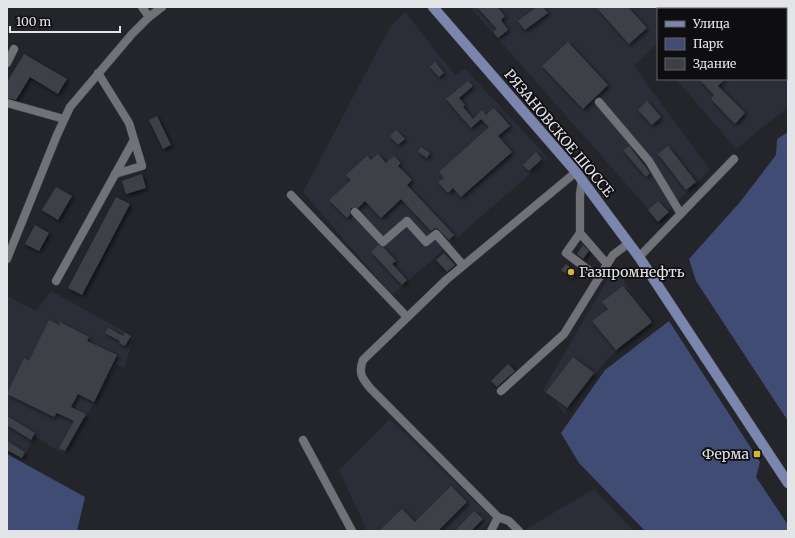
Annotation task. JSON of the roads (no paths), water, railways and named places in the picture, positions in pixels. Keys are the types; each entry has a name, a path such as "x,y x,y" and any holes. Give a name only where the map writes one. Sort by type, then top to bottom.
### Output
{"main road":[{"name":"РЯЗАНОВСКОЕ ШОССЕ","path":"434,7 579,175 639,257 788,482"}],"street":[{"path":"142,7 149,17"},
{"path":"7,259 70,107 98,73 149,17 162,7"},
{"path":"7,63 14,49"},
{"path":"98,73 129,123 142,166 115,174"},
{"path":"598,102 649,161 681,214"},
{"path":"7,103 64,119"},
{"path":"56,281 134,140"},
{"path":"639,257 734,160"},
{"path":"579,175 580,233 566,253 599,278"},
{"path":"519,531 509,521 498,517 361,377 360,368 363,360 463,265 579,175"},
{"path":"291,195 407,317"},
{"path":"355,212 383,242 407,221 426,242 436,234 463,265"},
{"path":"580,233 607,264"},
{"path":"501,391 564,334 613,255 629,243"},
{"path":"303,440 352,531"},
{"path":"490,531 498,517"}],"place":[{"name":"Газпромнефть","path":"571,272"},
{"name":"Ферма","path":"757,454"}]}
